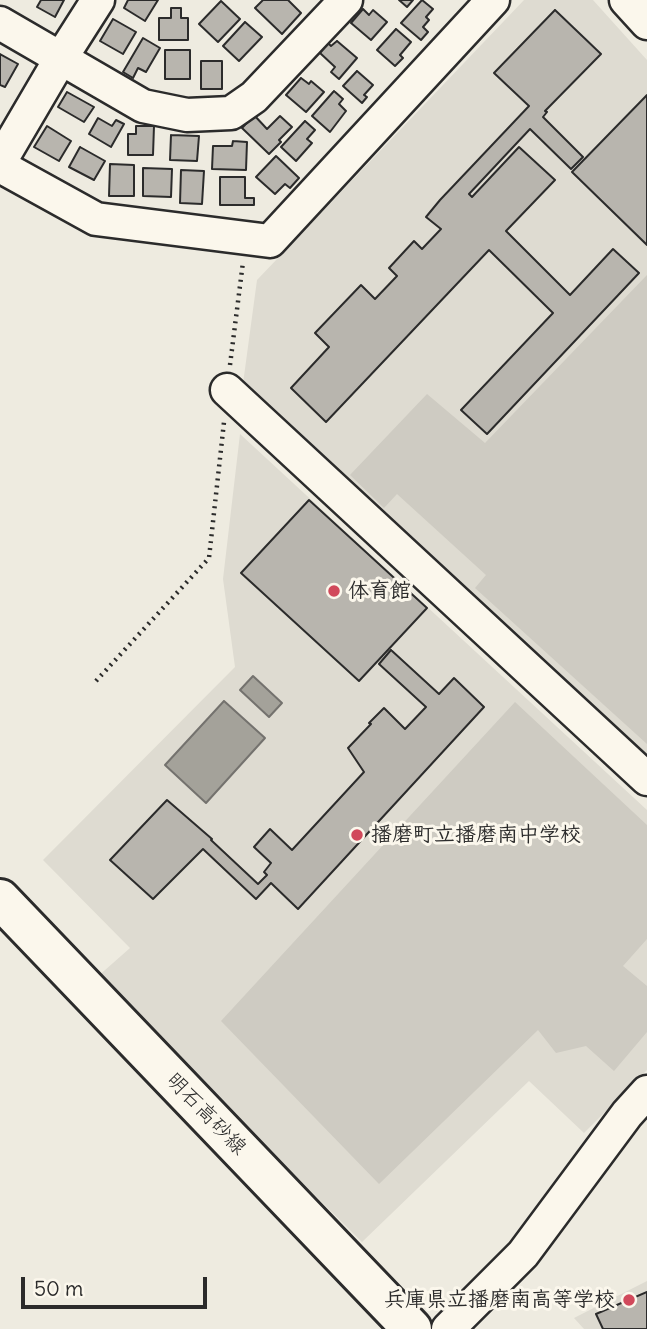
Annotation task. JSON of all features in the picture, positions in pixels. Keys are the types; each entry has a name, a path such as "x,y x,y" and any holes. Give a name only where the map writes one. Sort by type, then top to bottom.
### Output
{"main road":[{"name":"明石高砂線","path":"0,899 412,1329"}],"street":[{"path":"98,0 0,164 96,219 270,241 493,0"},
{"path":"0,23 144,106 187,115 231,113 254,97 346,0"},
{"path":"626,0 647,23"},
{"path":"227,390 647,779"},
{"path":"448,1329 523,1254 627,1114 647,1092"}],"path":[{"path":"96,681 209,558 246,238"}],"shaded area":[{"path":"524,0 593,0 647,60 647,761 242,391 257,280"},
{"path":"647,275 647,744 475,588 486,575 397,494 384,508 350,475 427,394 485,443"},
{"name":"播磨町立播磨南中学校","path":"240,434 647,810 647,1070 584,1133 529,1081 362,1242 96,978 130,948 43,860 235,667 223,579"},
{"path":"253,676 282,703 269,717 240,690"},
{"path":"224,701 265,738 206,803 165,765"},
{"path":"515,702 647,825 647,939 623,966 647,986 647,1032 614,1071 586,1046 556,1053 538,1030 379,1184 221,1021"},
{"name":"兵庫県立播磨南高等学校","path":"647,1281 647,1329 584,1329 574,1318"}],"building":[{"path":"41,0 64,0 55,17 37,7"},
{"path":"128,0 158,0 145,21 124,8"},
{"path":"263,0 288,0 301,13 282,34 255,8"},
{"path":"399,0 413,0 407,7"},
{"path":"422,0 433,9 426,17 429,20 423,27 428,32 421,40 401,23"},
{"path":"221,1 240,19 218,42 199,24"},
{"path":"171,8 181,8 181,18 188,18 188,40 159,40 159,18 171,18"},
{"path":"363,9 369,15 373,10 387,22 371,40 351,23"},
{"path":"555,10 601,54 545,111 547,112 543,117 583,157 571,169 530,129 469,194 472,197 519,147 555,180 506,231 570,295 613,249 639,273 487,434 461,410 553,313 489,250 326,422 291,388 329,347 315,333 361,285 375,299 397,276 389,268 414,241 422,249 441,229 426,217 529,106 494,73"},
{"path":"113,19 136,32 123,54 100,41"},
{"path":"245,22 262,37 239,61 223,46"},
{"path":"396,29 411,42 400,55 403,58 395,66 377,50"},
{"path":"143,38 160,48 146,72 138,68 133,78 123,72"},
{"path":"337,41 357,58 339,79 331,72 335,67 320,53 328,43 331,46"},
{"path":"165,50 190,50 190,79 165,79"},
{"path":"0,54 18,64 5,87 0,85"},
{"path":"201,61 222,61 222,89 201,89"},
{"path":"357,71 373,85 364,95 367,97 362,103 343,86"},
{"path":"301,78 309,84 311,81 324,92 306,112 286,95"},
{"path":"334,91 343,99 339,104 346,111 330,132 312,116"},
{"path":"67,92 94,107 84,122 58,107"},
{"path":"647,95 647,245 572,172"},
{"path":"254,115 267,129 280,116 292,127 269,154 242,128"},
{"path":"98,118 112,126 116,120 124,124 111,147 89,134"},
{"path":"305,121 315,130 307,139 312,143 296,161 281,147"},
{"path":"47,126 71,141 59,161 34,147"},
{"path":"136,126 154,126 153,155 128,155 128,134 136,134"},
{"path":"171,135 199,136 197,161 170,160"},
{"path":"233,141 247,142 246,170 212,169 213,146 232,146"},
{"path":"80,147 105,161 94,180 69,167"},
{"path":"276,156 299,178 290,188 285,184 275,194 256,177"},
{"path":"110,164 134,165 134,196 109,196"},
{"path":"143,168 172,169 171,197 143,196"},
{"path":"181,170 204,171 202,204 180,203"},
{"path":"220,177 245,177 245,198 254,198 254,205 220,205"},
{"name":"体育館","path":"309,500 427,608 359,681 241,573"},
{"path":"391,650 439,694 454,678 484,707 298,909 271,883 256,899 203,849 153,899 110,860 167,800 258,884 267,875 264,872 271,863 254,847 270,829 292,850 364,772 348,748 371,724 369,723 384,708 405,729 426,707 379,664"},
{"name":"兵庫県立播磨南高等学校","path":"647,1292 647,1329 603,1329 596,1314"}],"place":[{"name":"体育館","path":"334,591"},
{"name":"播磨町立播磨南中学校","path":"357,835"},
{"name":"兵庫県立播磨南高等学校","path":"629,1300"}]}
